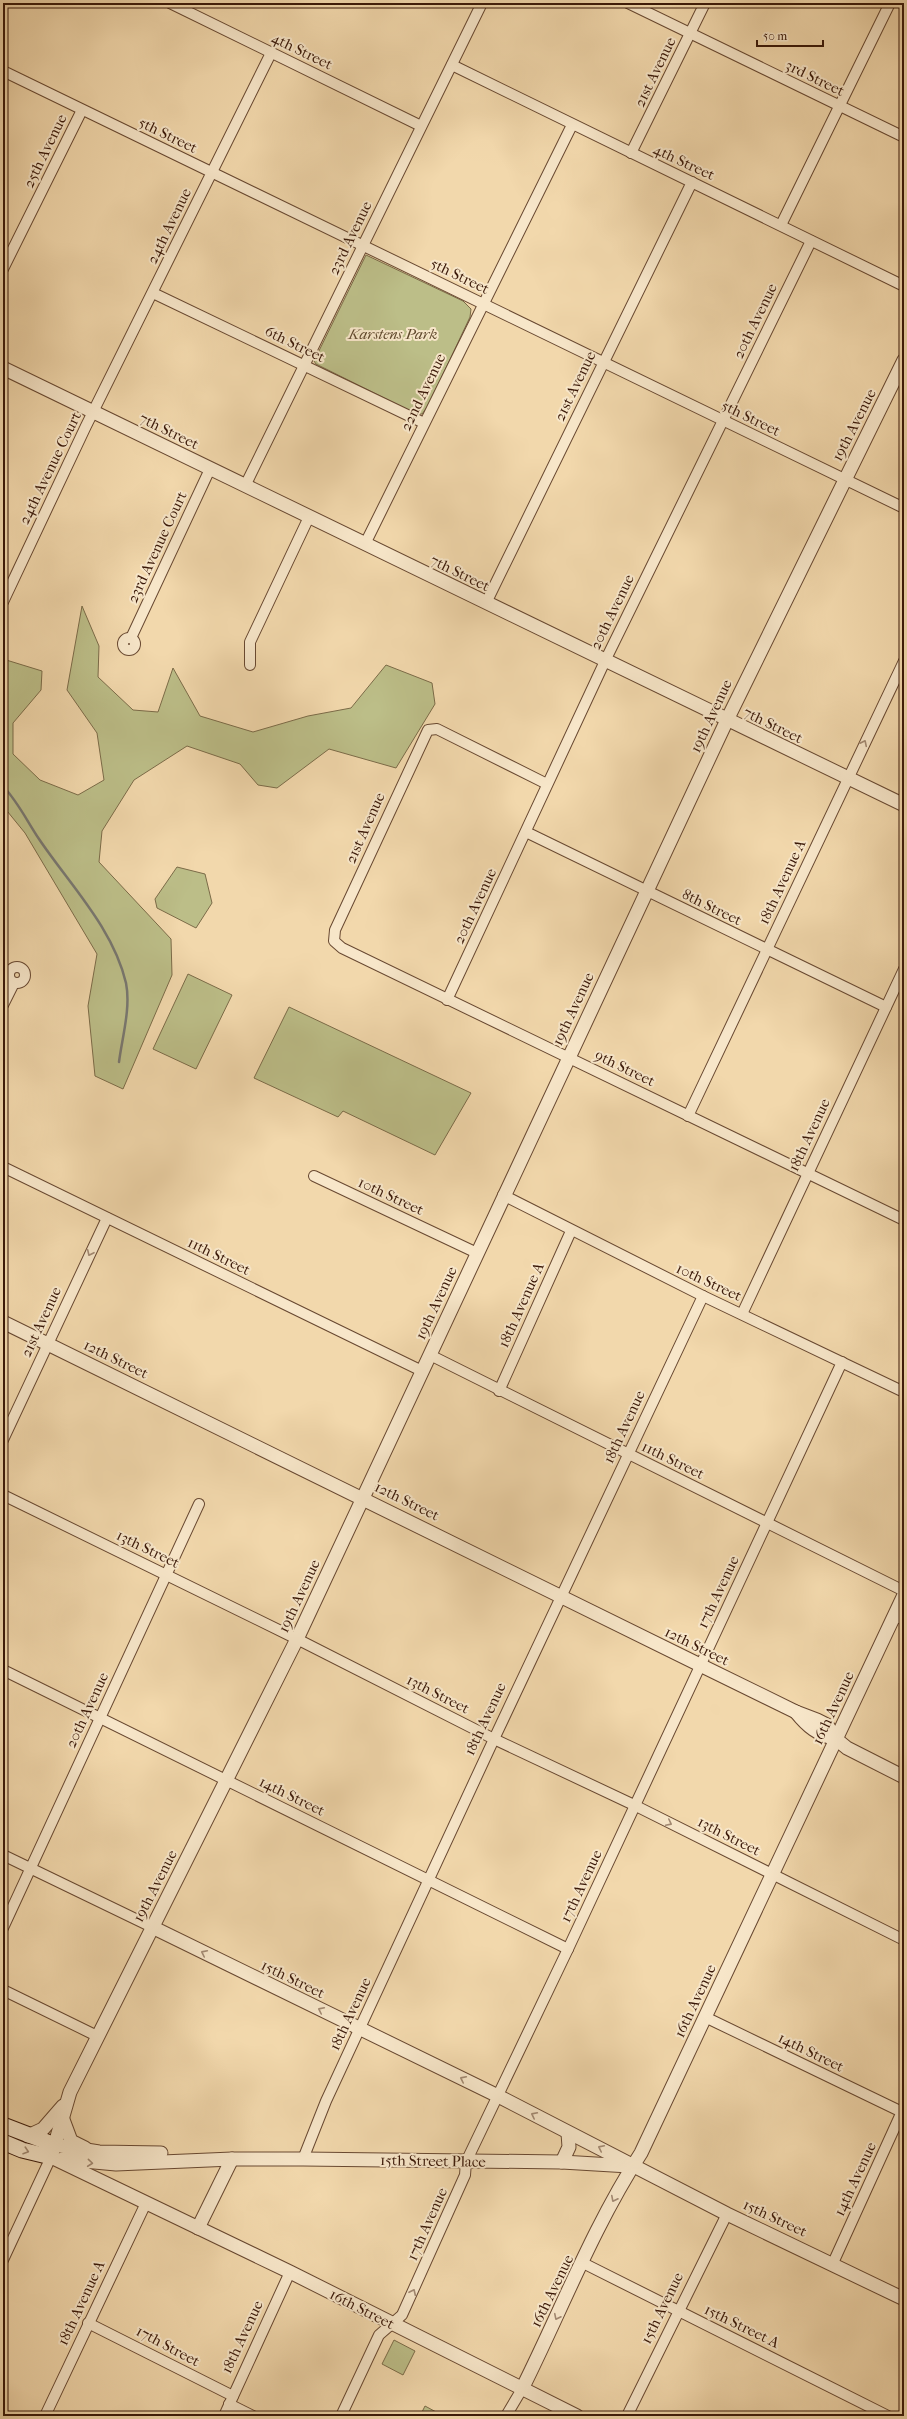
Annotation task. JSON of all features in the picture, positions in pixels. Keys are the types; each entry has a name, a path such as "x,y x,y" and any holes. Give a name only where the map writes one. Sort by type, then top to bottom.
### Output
{"main road":[{"name":"15th Street Place","path":"3,2125 28,2136 53,2151"},
{"path":"3,2142 22,2150 53,2151"}],"street":[{"name":"4th Street","path":"170,3 421,126"},
{"name":"23rd Avenue","path":"245,486 482,3"},
{"name":"3rd Street","path":"628,3 839,107 904,137"},
{"name":"21st Avenue","path":"632,153 705,3"},
{"path":"781,225 890,3"},
{"name":"24th Avenue","path":"94,412 271,53"},
{"name":"4th Street","path":"452,65 904,286"},
{"name":"5th Street","path":"3,71 904,508"},
{"name":"25th Avenue","path":"3,269 82,110"},
{"name":"22nd Avenue","path":"366,544 482,303 572,125"},
{"name":"21st Avenue","path":"486,603 692,182"},
{"name":"20th Avenue","path":"447,1000 605,661 811,241"},
{"name":"6th Street","path":"153,293 424,424"},
{"name":"19th Avenue","path":"3,2260 53,2151 66,2102 297,1639 503,1195 727,720 904,360"},
{"name":"7th Street","path":"3,368 904,805"},
{"name":"24th Avenue Court","path":"3,602 94,412"},
{"name":"23rd Avenue Court","path":"131,638 210,469"},
{"path":"250,665 250,642 309,517"},
{"name":"18th Avenue A","path":"688,1116 847,778 904,661"},
{"name":"21st Avenue","path":"334,941 335,930 428,730 437,730 547,784"},
{"name":"8th Street","path":"526,832 886,1007"},
{"name":"9th Street","path":"334,941 342,948 447,1000 904,1220"},
{"name":"18th Avenue","path":"742,1314 904,969"},
{"path":"3,1005 14,982"},
{"name":"11th Street","path":"3,1166 422,1371"},
{"name":"10th Street","path":"314,1176 477,1253"},
{"name":"10th Street","path":"503,1195 571,1231 904,1392"},
{"name":"21st Avenue","path":"3,1440 107,1218"},
{"name":"18th Avenue A","path":"499,1391 571,1231"},
{"name":"18th Avenue","path":"303,2159 326,2102 361,2030 494,1739 704,1296"},
{"name":"12th Street","path":"3,1322 796,1712 806,1714 827,1725 836,1739 847,1748 904,1777"},
{"name":"11th Street","path":"430,1355 499,1391 904,1590"},
{"name":"17th Avenue","path":"341,2416 379,2335 402,2315 465,2175 466,2162 568,1949 842,1362"},
{"name":"13th Street","path":"3,1495 297,1639 494,1739 634,1805 904,1940"},
{"name":"20th Avenue","path":"3,1928 199,1504"},
{"name":"16th Avenue","path":"506,2416 522,2389 625,2177 641,2153 836,1739 899,1617 904,1595"},
{"name":"14th Street","path":"3,1670 568,1949"},
{"name":"15th Street","path":"3,1855 498,2096 727,2214 833,2263 904,2299"},
{"path":"3,1990 98,2036"},
{"name":"14th Street","path":"705,2017 903,2111"},
{"path":"28,2136 43,2129 66,2102"},
{"name":"14th Avenue","path":"833,2263 903,2111"},
{"path":"62,2117 71,2141 90,2151"},
{"path":"562,2162 569,2147 568,2133"},
{"name":"15th Street Place","path":"53,2151 93,2163 116,2164 232,2158 562,2162 633,2166"},
{"name":"15th Street Place","path":"53,2151 216,2154 232,2158"},
{"name":"16th Street","path":"53,2151 146,2203 290,2272 577,2416"},
{"path":"198,2228 232,2158"},
{"name":"18th Avenue A","path":"45,2416 146,2203"},
{"name":"15th Avenue","path":"627,2416 677,2310 727,2214"},
{"name":"15th Street A","path":"583,2263 888,2416"},
{"name":"18th Avenue","path":"224,2416 290,2272"},
{"name":"17th Street","path":"88,2323 231,2400 253,2416"}],"green space":[{"name":"Karstens Park","path":"366,255 463,301 471,309 470,317 428,406 422,414 416,414 316,364 314,361"},
{"path":"82,606 99,646 98,677 133,710 158,712 173,668 200,716 253,732 308,716 351,708 386,665 432,683 435,704 396,768 329,749 277,788 258,785 240,764 187,746 134,780 102,831 99,862 171,939 172,975 123,1089 95,1076 88,1006 97,954 25,833 3,806 3,659 42,671 41,690 13,723 13,754 40,780 78,795 104,780 97,733 67,690"},
{"path":"177,867 205,874 212,903 196,928 157,908 155,899"},
{"path":"188,974 232,995 196,1069 153,1049"},
{"path":"289,1007 471,1093 435,1155 343,1111 338,1117 254,1078"},
{"path":"394,2340 415,2351 403,2375 382,2364"},
{"path":"425,2406 438,2413 437,2416 420,2416"}],"waterway":[{"path":"3,786 18,805 39,839 101,925 120,963 126,983 127,1003 126,1023 119,1062"}]}
